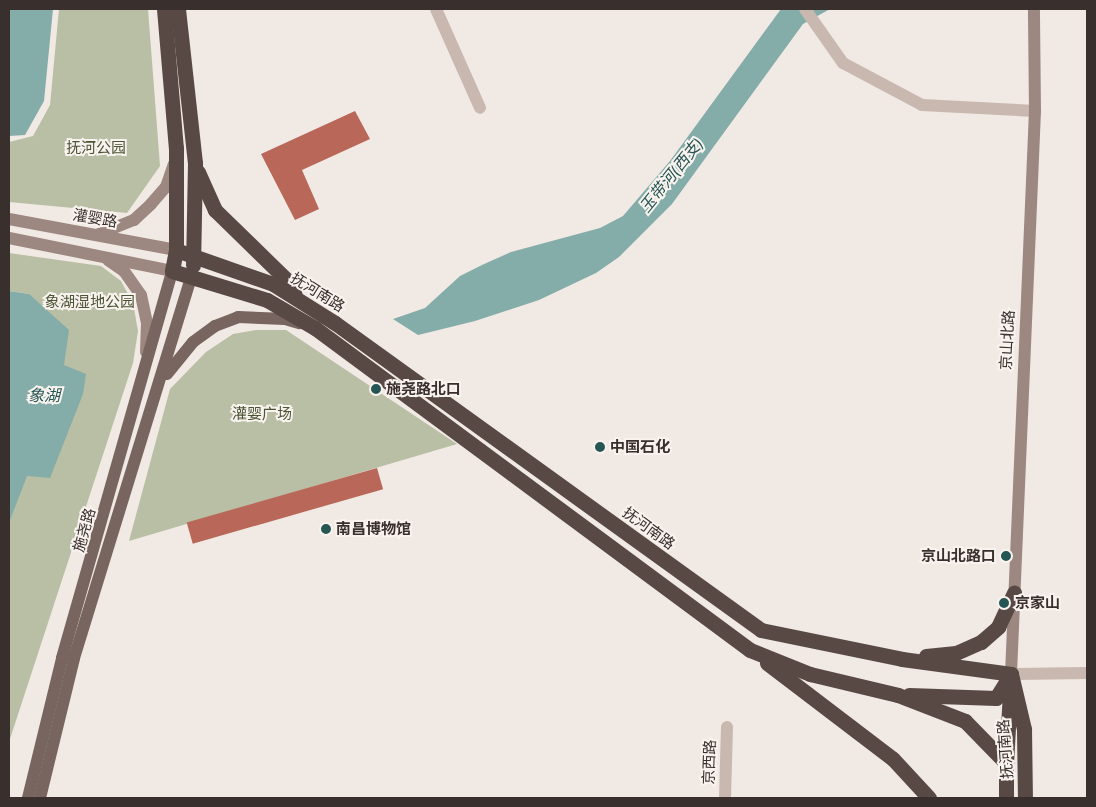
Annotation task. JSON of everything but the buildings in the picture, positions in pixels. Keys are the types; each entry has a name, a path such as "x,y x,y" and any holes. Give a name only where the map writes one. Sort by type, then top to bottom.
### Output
{"highway":[{"path":"164,9 176,162 176,250 172,271"},
{"path":"178,9 195,162 192,274"},
{"path":"195,162 215,210 273,270 335,323"},
{"name":"抚河南路","path":"176,250 273,284 335,323 761,630 902,659 1011,674 1024,729 1025,798"},
{"name":"抚河南路","path":"172,271 192,274 267,300 315,328 750,650 810,674 898,695 965,721 1006,764 1006,798"},
{"path":"902,659 956,653 981,642 998,627 1014,592"},
{"path":"750,650 893,759 929,798"},
{"path":"898,695 996,698 1011,674"},
{"path":"1006,764 1011,674"}],"main road":[{"name":"施尧路","path":"28,798 62,658 142,383 172,271"},
{"name":"施尧路","path":"40,798 74,658 192,274"},
{"path":"158,387 177,358 215,326 238,317 262,317 315,328"}],"street":[{"path":"436,9 480,108"},
{"path":"805,9 843,63 922,105 1035,111"},
{"name":"京山北路","path":"1011,674 1035,111 1034,9"},
{"path":"99,234 134,220 166,186 176,162"},
{"name":"灌婴路","path":"9,219 99,234 176,250"},
{"path":"9,238 172,271"},
{"path":"104,257 124,272 141,295 147,323 142,383"},
{"path":"1011,674 1087,673"},
{"name":"京西路","path":"724,798 727,727"}],"green space":[{"name":"抚河公园","path":"59,9 148,9 160,166 127,213 9,202 9,142 33,136 50,105"},
{"name":"象湖湿地公园","path":"9,253 101,266 121,281 133,303 138,331 133,363 9,742 9,523 64,365 29,294 9,291"},
{"name":"灌婴广场","path":"256,330 286,330 457,444 129,541 170,389 206,352 233,334"}],"water":[{"path":"9,9 53,9 44,101 25,135 9,136"},
{"name":"玉带河(西支)","path":"781,9 830,9 803,24 672,204 619,257 596,273 539,300 475,321 418,335 393,319 425,308 460,276 511,252 600,228 623,216 670,161"},
{"name":"象湖","path":"9,291 29,294 69,330 64,365 86,374 83,394 50,478 27,476 9,523"}],"place":[{"name":"施尧路北口","path":"376,389"},
{"name":"中国石化","path":"600,447"},
{"name":"南昌博物馆","path":"326,529"},
{"name":"京山北路口","path":"1006,556"},
{"name":"京家山","path":"1004,603"}]}
